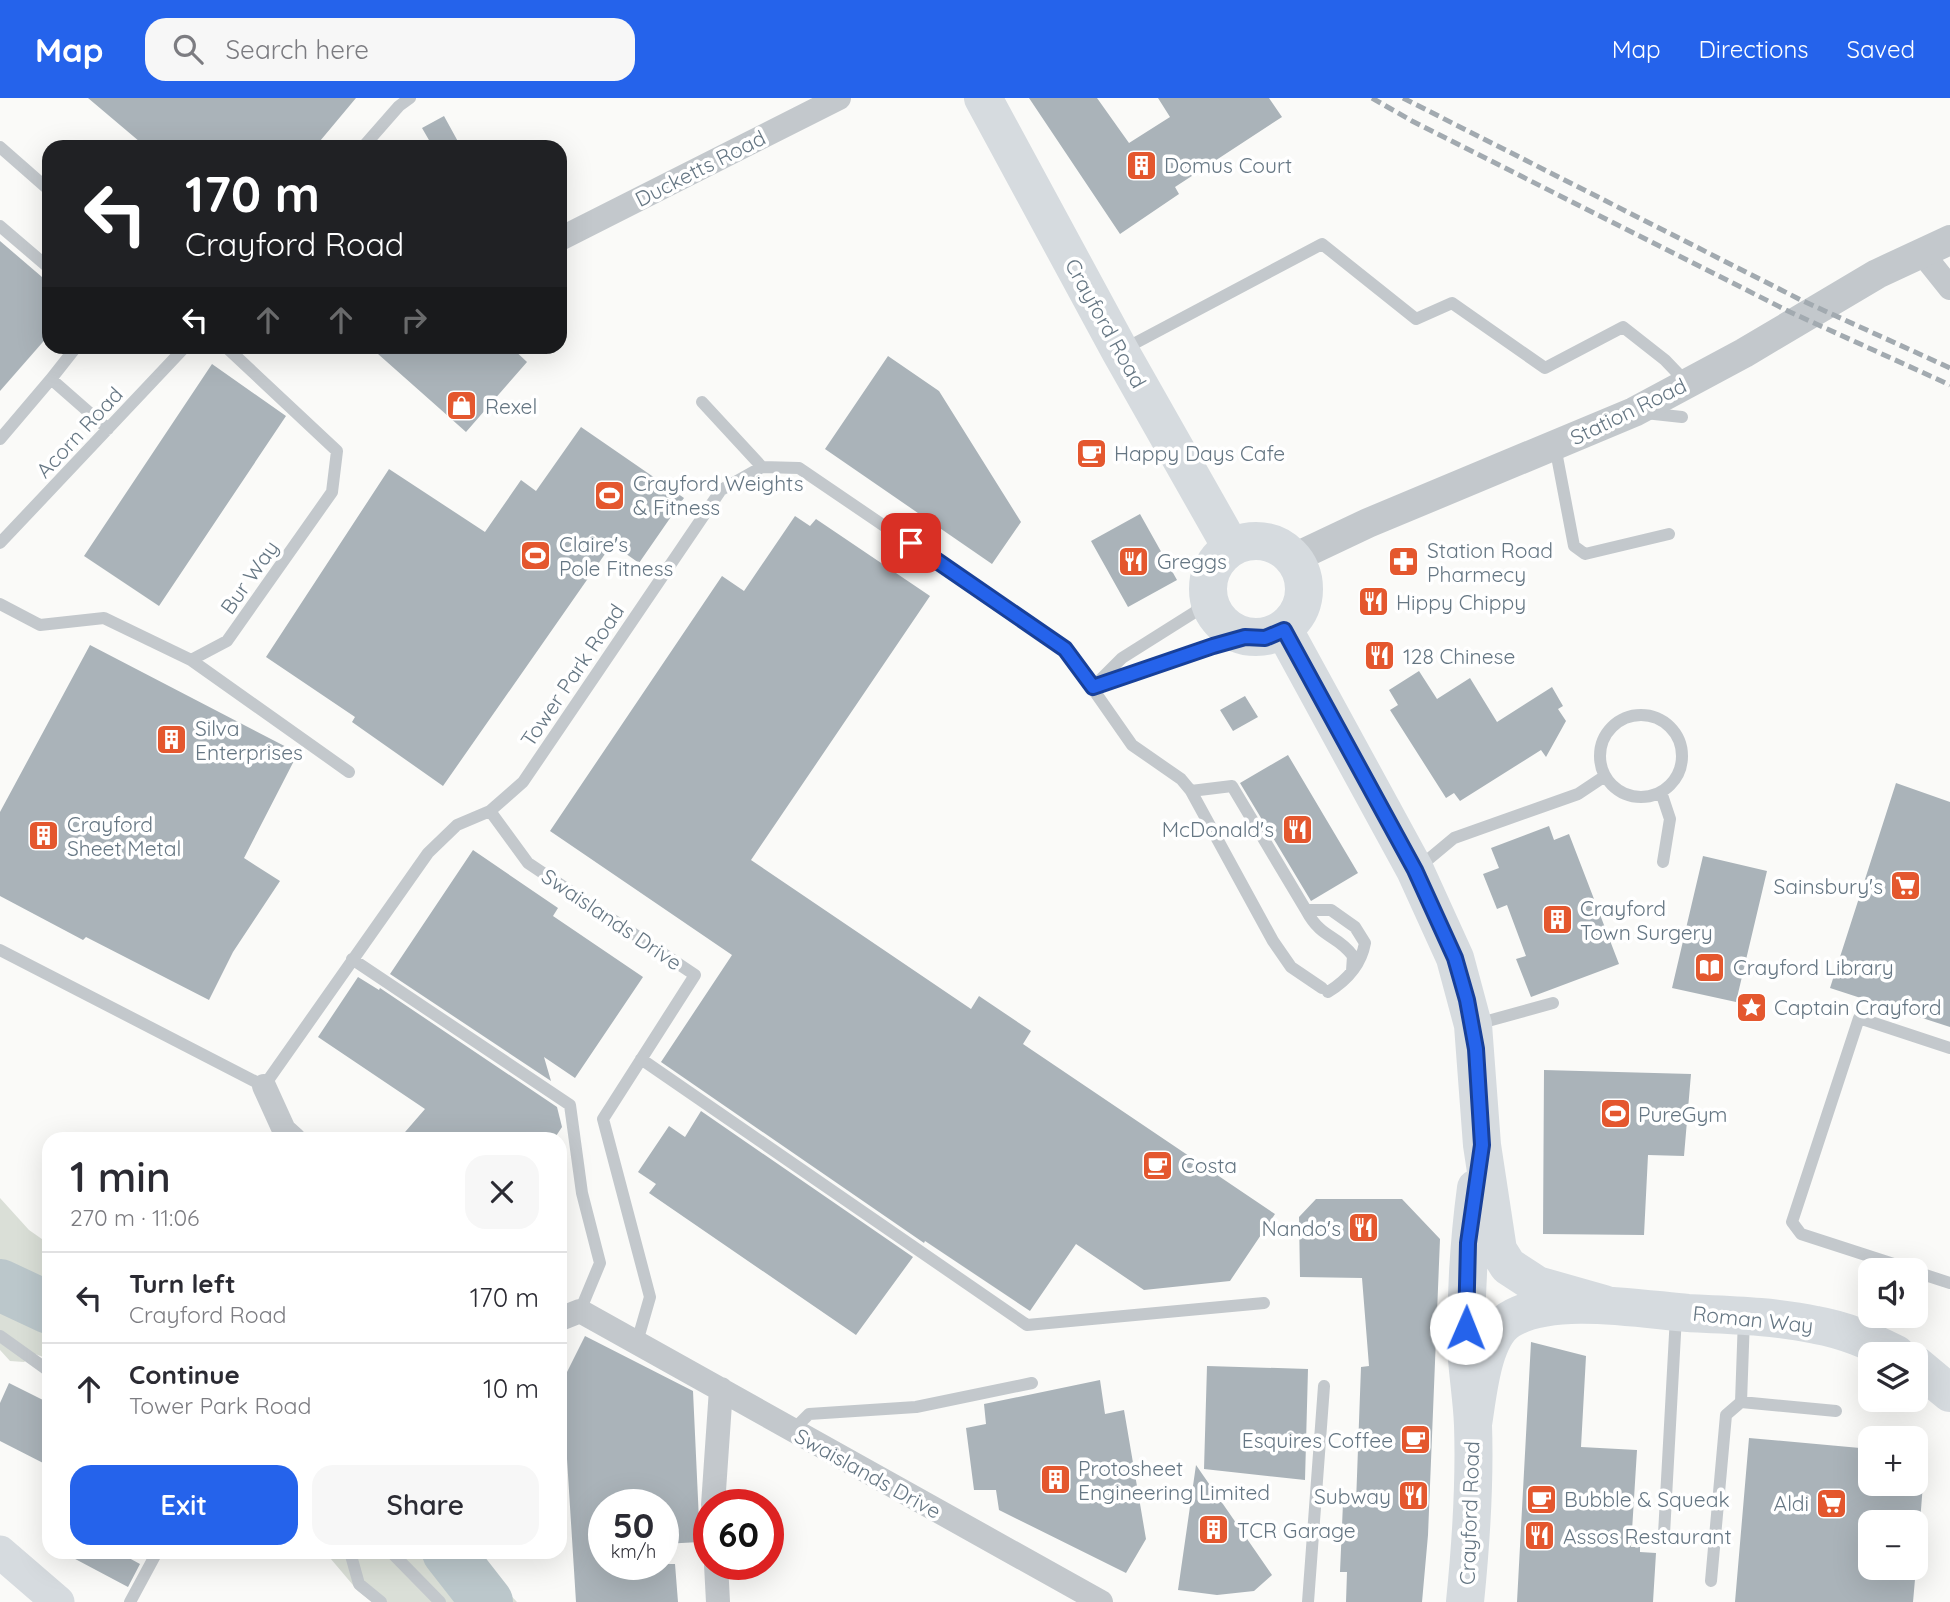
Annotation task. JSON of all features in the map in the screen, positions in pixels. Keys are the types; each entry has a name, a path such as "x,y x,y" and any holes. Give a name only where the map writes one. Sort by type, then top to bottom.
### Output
{"main road":[{"name":"Crayford Road","path":"983,98 1120,351 1231,547"},
{"path":"1247,541 1265,541 1281,547 1294,558 1304,576 1305,596 1298,616 1284,630 1265,638 1245,637 1227,629 1214,614 1208,595 1209,577 1217,560 1231,547 1247,541"},
{"name":"Crayford Road","path":"1284,630 1415,870 1455,958 1473,1025 1482,1145 1498,1250 1508,1266"},
{"name":"Crayford Road","path":"1465,1602 1472,1521 1473,1424 1466,1347 1468,1243 1482,1145"},
{"name":"Roman Way","path":"1508,1266 1537,1285 1604,1304"},
{"name":"Roman Way","path":"1508,1320 1530,1311 1604,1304 1826,1327 1858,1335 1872,1342"},
{"name":"Crayford Road","path":"1473,1424 1486,1356 1495,1334 1508,1320"},
{"path":"1928,1376 1950,1393"},
{"path":"0,1552 58,1602"}],"street":[{"name":"Ducketts Road","path":"567,235 839,98"},
{"name":"Station Road","path":"1294,558 1368,523 1634,412 1744,353 1877,274 1950,240"},
{"path":"1922,253 1950,288"},
{"path":"264,1086 283,1132"},
{"name":"Swaislands Drive","path":"570,1315 636,1342 1101,1602"},
{"path":"714,1489 721,1389"},
{"path":"717,1580 718,1602"}],"lane":[{"path":"369,140 399,106 410,98"},
{"path":"0,147 42,184"},
{"path":"0,226 42,262"},
{"path":"1120,351 1322,244 1416,319 1452,303 1545,368 1623,327 1665,360 1686,382"},
{"path":"0,439 71,354"},
{"name":"Acorn Road","path":"0,543 178,354"},
{"name":"Bur Way","path":"191,660 227,642 332,492 337,451 234,354"},
{"path":"51,379 108,429"},
{"path":"702,402 762,467 799,468 1065,649 1132,745 1181,779 1191,791 1273,941 1291,967 1325,990 1345,982 1363,954 1365,943 1355,927 1331,910 1306,910"},
{"path":"1634,412 1682,417"},
{"path":"1555,446 1574,546 1585,554 1669,534"},
{"name":"Tower Park Road","path":"264,1086 428,853 457,825 490,811 523,782 721,490 762,467"},
{"path":"1093,687 1122,657 1195,612 1208,595"},
{"path":"0,604 40,625 104,618 191,660 349,772"},
{"path":"1093,687 1245,637"},
{"path":"1633,716 1658,719 1676,736 1681,761 1671,784 1661,792 1636,797 1613,786 1605,776 1600,764 1603,739 1610,728 1620,720 1633,716"},
{"path":"1415,870 1454,838 1578,794 1605,776"},
{"path":"1191,791 1232,786 1306,910 1321,931 1345,945 1353,956 1352,971"},
{"path":"1661,792 1670,819 1663,862"},
{"name":"Swaislands Drive","path":"490,811 528,863 695,975 603,1119 650,1297 636,1342"},
{"path":"0,950 264,1086"},
{"path":"352,959 570,1105 582,1193 600,1263 570,1315"},
{"path":"1473,1025 1553,1003"},
{"path":"1874,1258 1801,1234 1792,1222 1859,1018 1950,1048"},
{"path":"642,1059 1027,1325 1264,1303"},
{"path":"1928,1276 1950,1283"},
{"path":"1664,1534 1676,1312"},
{"path":"1741,1402 1744,1317"},
{"path":"0,1336 42,1366"},
{"path":"792,1431 809,1414 916,1406 1032,1383"},
{"path":"1308,1602 1324,1387"},
{"path":"1711,1581 1726,1415 1741,1402 1836,1411"},
{"path":"130,1602 153,1559"},
{"path":"352,1559 359,1584 381,1602"},
{"path":"398,1559 440,1602"}],"shaded area":[{"path":"0,1198 29,1230 42,1239 42,1356 35,1354 24,1362 10,1361 0,1350"},
{"path":"331,1559 477,1559 517,1602 372,1602 358,1591"}],"building":[{"path":"88,98 356,98 321,140 138,140"},
{"name":"Domus Court","path":"1029,98 1097,98 1129,143 1170,117 1158,98 1269,98 1282,117 1175,187 1179,194 1120,234"},
{"path":"444,116 457,140 429,140 422,128"},
{"path":"0,241 42,277 42,343 0,391"},
{"name":"Rexel","path":"378,354 518,354 527,362 466,432"},
{"path":"888,356 939,391 1021,522 992,564 825,449"},
{"path":"212,364 286,416 159,606 84,556"},
{"path":"581,427 684,498 639,563 612,544 443,786 352,722 355,717 266,657 389,469 485,532 521,480 536,491"},
{"name":"Greggs","path":"1140,514 1177,580 1128,607 1091,541"},
{"path":"795,516 810,526 816,519 930,596 751,860 971,1009 979,996 1031,1031 1023,1044 1275,1214 1230,1281 1144,1290 1076,1244 1030,1311 925,1241 924,1243 661,1062 732,955 550,831 722,576 744,591"},
{"path":"90,645 298,753 244,858 280,881 233,952 209,1000 86,937 83,940 0,896 0,812"},
{"path":"1419,671 1437,699 1470,678 1497,722 1552,687 1563,706 1558,709 1566,721 1546,757 1541,750 1460,801 1454,793 1446,798 1390,710 1398,705 1389,690"},
{"path":"1245,696 1258,717 1233,731 1220,710"},
{"name":"McDonald's","path":"1288,755 1358,873 1311,901 1240,783"},
{"name":"Sainsbury's","path":"1896,783 1950,802 1950,1027 1830,988"},
{"name":"Crayford Town Surgery","path":"1549,826 1554,840 1569,834 1619,964 1531,997 1516,959 1526,956 1507,905 1497,909 1483,874 1499,868 1491,848"},
{"path":"473,850 558,908 553,916 643,977 575,1078 544,1057 551,1081 390,974"},
{"path":"1703,856 1767,871 1736,1002 1672,988"},
{"path":"358,977 379,990 380,988 557,1107 562,1127 559,1132 405,1132 425,1109 318,1037"},
{"name":"PureGym","path":"1544,1070 1691,1074 1684,1156 1648,1155 1644,1235 1543,1234"},
{"path":"701,1111 913,1257 856,1335 649,1193 656,1184 638,1172 669,1126 685,1137"},
{"path":"1316,1199 1402,1199 1440,1239 1428,1535 1422,1602 1346,1602 1347,1572 1340,1572 1343,1503 1356,1503 1361,1367 1369,1366 1362,1278 1300,1277 1299,1217"},
{"path":"585,1336 693,1391 698,1489 693,1489 693,1542 679,1543 679,1489 588,1489 588,1580 676,1580 678,1602 576,1602 567,1459 567,1372"},
{"path":"1531,1342 1586,1356 1581,1447 1637,1450 1631,1547 1640,1547 1640,1552 1656,1553 1653,1602 1517,1602"},
{"path":"1207,1366 1308,1369 1305,1480 1204,1469"},
{"name":"Protosheet Engineering Limited","path":"1100,1380 1105,1414 1124,1410 1146,1539 1126,1573 999,1510 996,1490 974,1490 966,1428 986,1424 984,1404"},
{"path":"9,1383 42,1400 42,1462 0,1441 0,1403"},
{"name":"Aldi","path":"1749,1438 1858,1448 1858,1496 1922,1496 1921,1510 1858,1510 1858,1580 1915,1580 1913,1602 1735,1602"},
{"name":"TCR Garage","path":"1196,1465 1272,1575 1254,1591 1217,1595 1178,1590"},
{"path":"75,1559 131,1559 140,1564 128,1587"}],"waterway":[{"path":"0,1285 42,1305"},
{"path":"453,1559 487,1602"}],"railway":[{"path":"1372,98 1412,121 1790,312 1950,385"},
{"path":"1403,98 1801,300 1950,368"}],"place":[{"name":"Domus Court","path":"1141,165"},
{"name":"Rexel","path":"462,406"},
{"name":"Happy Days Cafe","path":"1091,453"},
{"name":"Crayford Weights & Fitness","path":"610,495"},
{"name":"Claire's Pole Fitness","path":"536,556"},
{"name":"Greggs","path":"1134,561"},
{"name":"Station Road Pharmecy","path":"1404,562"},
{"name":"Hippy Chippy","path":"1373,602"},
{"name":"128 Chinese","path":"1380,656"},
{"name":"Silva Enterprises","path":"172,740"},
{"name":"McDonald's","path":"1297,829"},
{"name":"Crayford Sheet Metal","path":"44,836"},
{"name":"Sainsbury's","path":"1906,886"},
{"name":"Crayford Town Surgery","path":"1557,920"},
{"name":"Crayford Library","path":"1710,967"},
{"name":"Captain Crayford","path":"1751,1007"},
{"name":"PureGym","path":"1615,1114"},
{"name":"Costa","path":"1158,1165"},
{"name":"Nando's","path":"1364,1228"},
{"name":"Esquires Coffee","path":"1416,1440"},
{"name":"Protosheet Engineering Limited","path":"1055,1480"},
{"name":"Subway","path":"1414,1496"},
{"name":"Bubble & Squeak","path":"1541,1499"},
{"name":"Aldi","path":"1832,1503"},
{"name":"TCR Garage","path":"1214,1530"},
{"name":"Assos Restaurant","path":"1540,1536"}],"route":[{"path":"911,543 1065,649 1093,687 1182,659 1205,648 1245,637 1265,638 1284,630 1415,870 1455,958 1467,1000 1476,1049 1482,1145 1468,1243 1466,1328"}]}
